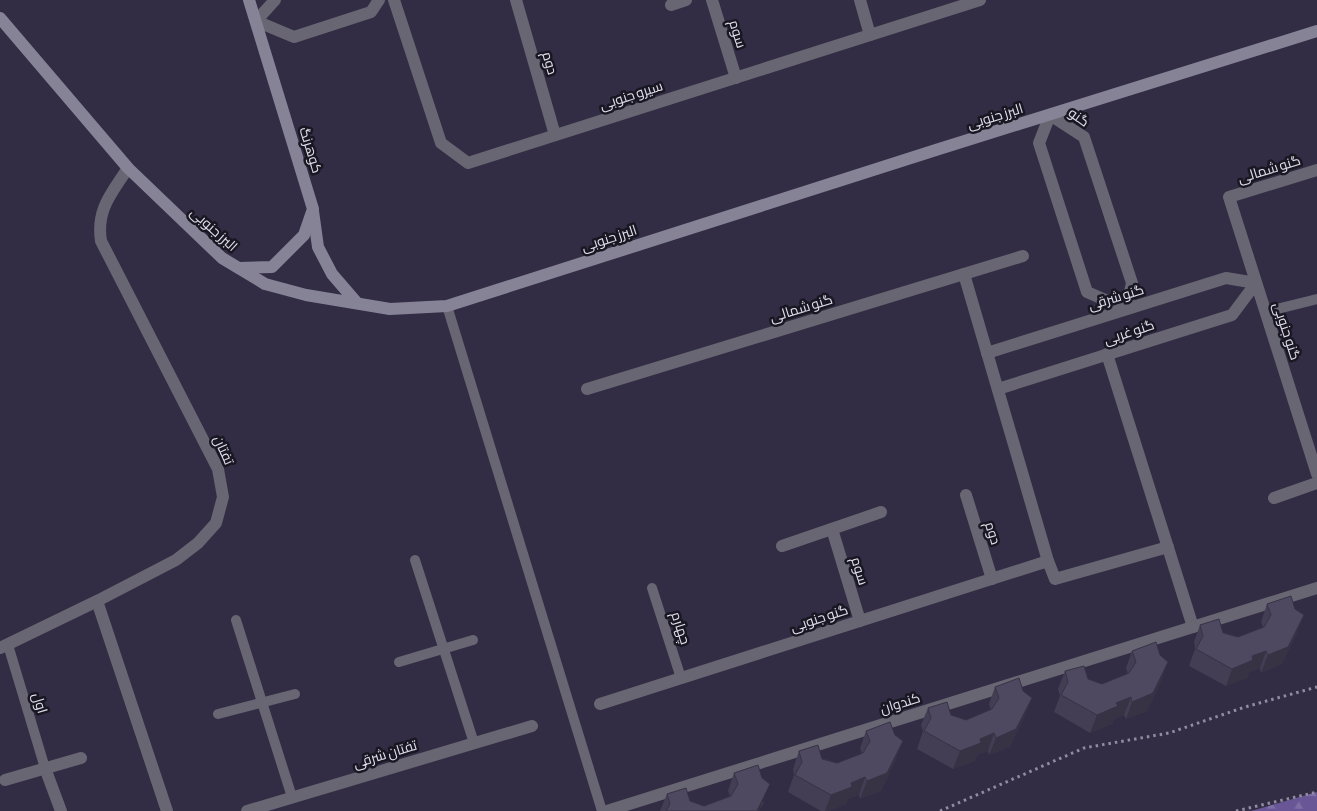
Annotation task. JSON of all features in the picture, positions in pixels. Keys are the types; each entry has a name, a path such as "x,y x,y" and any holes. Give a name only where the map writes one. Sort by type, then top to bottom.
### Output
{"street":[{"name":"کوهرنگ","path":"249,0 313,209 318,247 332,274 356,303"},
{"path":"275,0 256,21 294,37 371,12 379,0"},
{"name":"سیرو جنوبی","path":"394,0 441,143 468,163 870,35 962,3 980,0"},
{"name":"دوم","path":"516,0 555,135"},
{"path":"671,5 686,0"},
{"name":"سوم","path":"712,0 736,78"},
{"path":"860,0 870,35"},
{"name":"البرز جنوبی","path":"0,18 128,168 222,258 265,284 306,295 390,309 447,306 1317,31"},
{"name":"گنو","path":"1050,114 1084,137 1132,283 1126,309 1087,292 1039,143 1050,114"},
{"name":"تفتان","path":"4,647 176,560 198,542 216,523 223,497 218,469 102,241 99,226 103,207 128,168"},
{"name":"گنو شمالی","path":"1229,197 1317,170"},
{"name":"گنو جنوبی","path":"1229,197 1317,474"},
{"path":"239,268 272,267 304,235 313,209"},
{"name":"گنو شمالی","path":"587,389 1023,256"},
{"path":"964,274 1048,561 1055,579 1168,547"},
{"name":"گنو شرقی","path":"987,353 1226,278 1256,283"},
{"name":"گنو غربی","path":"998,389 1232,315 1256,283"},
{"path":"1107,354 1193,627"},
{"path":"1274,498 1317,483"},
{"name":"دوم","path":"966,496 992,579"},
{"path":"782,546 881,512"},
{"name":"سوم","path":"832,529 860,621"},
{"name":"گنو جنوبی","path":"600,704 1048,561"},
{"name":"کندوان","path":"607,811 1317,588"},
{"path":"98,601 167,811"},
{"name":"تفتان شرقی","path":"247,811 532,726"},
{"path":"5,780 81,758"},
{"path":"45,768 61,811"}],"lane":[{"path":"1265,312 1317,299"},
{"path":"447,306 602,811"},
{"path":"415,560 474,743"},
{"name":"چهارم","path":"652,588 681,678"},
{"path":"236,620 292,797"},
{"path":"399,662 473,640"},
{"name":"اول","path":"4,647 45,768"},
{"path":"218,714 295,694"}],"path":[{"path":"940,811 1084,748 1169,734 1245,707 1317,687"},
{"path":"1236,811 1317,792"}],"green space":[{"path":"1317,792 1317,811 1251,811"}],"building":[{"path":"1291,596 1295,609 1304,615 1288,647 1268,655 1266,651 1252,656 1253,660 1232,669 1196,649 1203,636 1200,625 1219,619 1223,633 1238,637 1264,627 1271,615 1267,604"},
{"path":"1156,642 1160,655 1168,662 1153,693 1132,702 1131,697 1116,703 1118,706 1097,715 1061,695 1068,682 1065,671 1084,666 1088,679 1102,684 1129,673 1136,662 1132,651"},
{"path":"1019,678 1023,691 1032,698 1016,729 996,738 994,733 980,739 981,743 960,751 924,731 931,718 928,708 947,702 951,715 966,720 992,709 999,698 995,687"},
{"path":"890,722 895,735 903,741 887,773 867,781 865,777 851,783 852,787 831,795 795,775 802,762 799,751 818,745 822,759 837,763 863,753 870,741 866,731"},
{"path":"758,765 762,778 770,784 757,811 666,811 670,804 667,794 686,788 690,801 704,806 731,796 738,784 734,773"}]}
